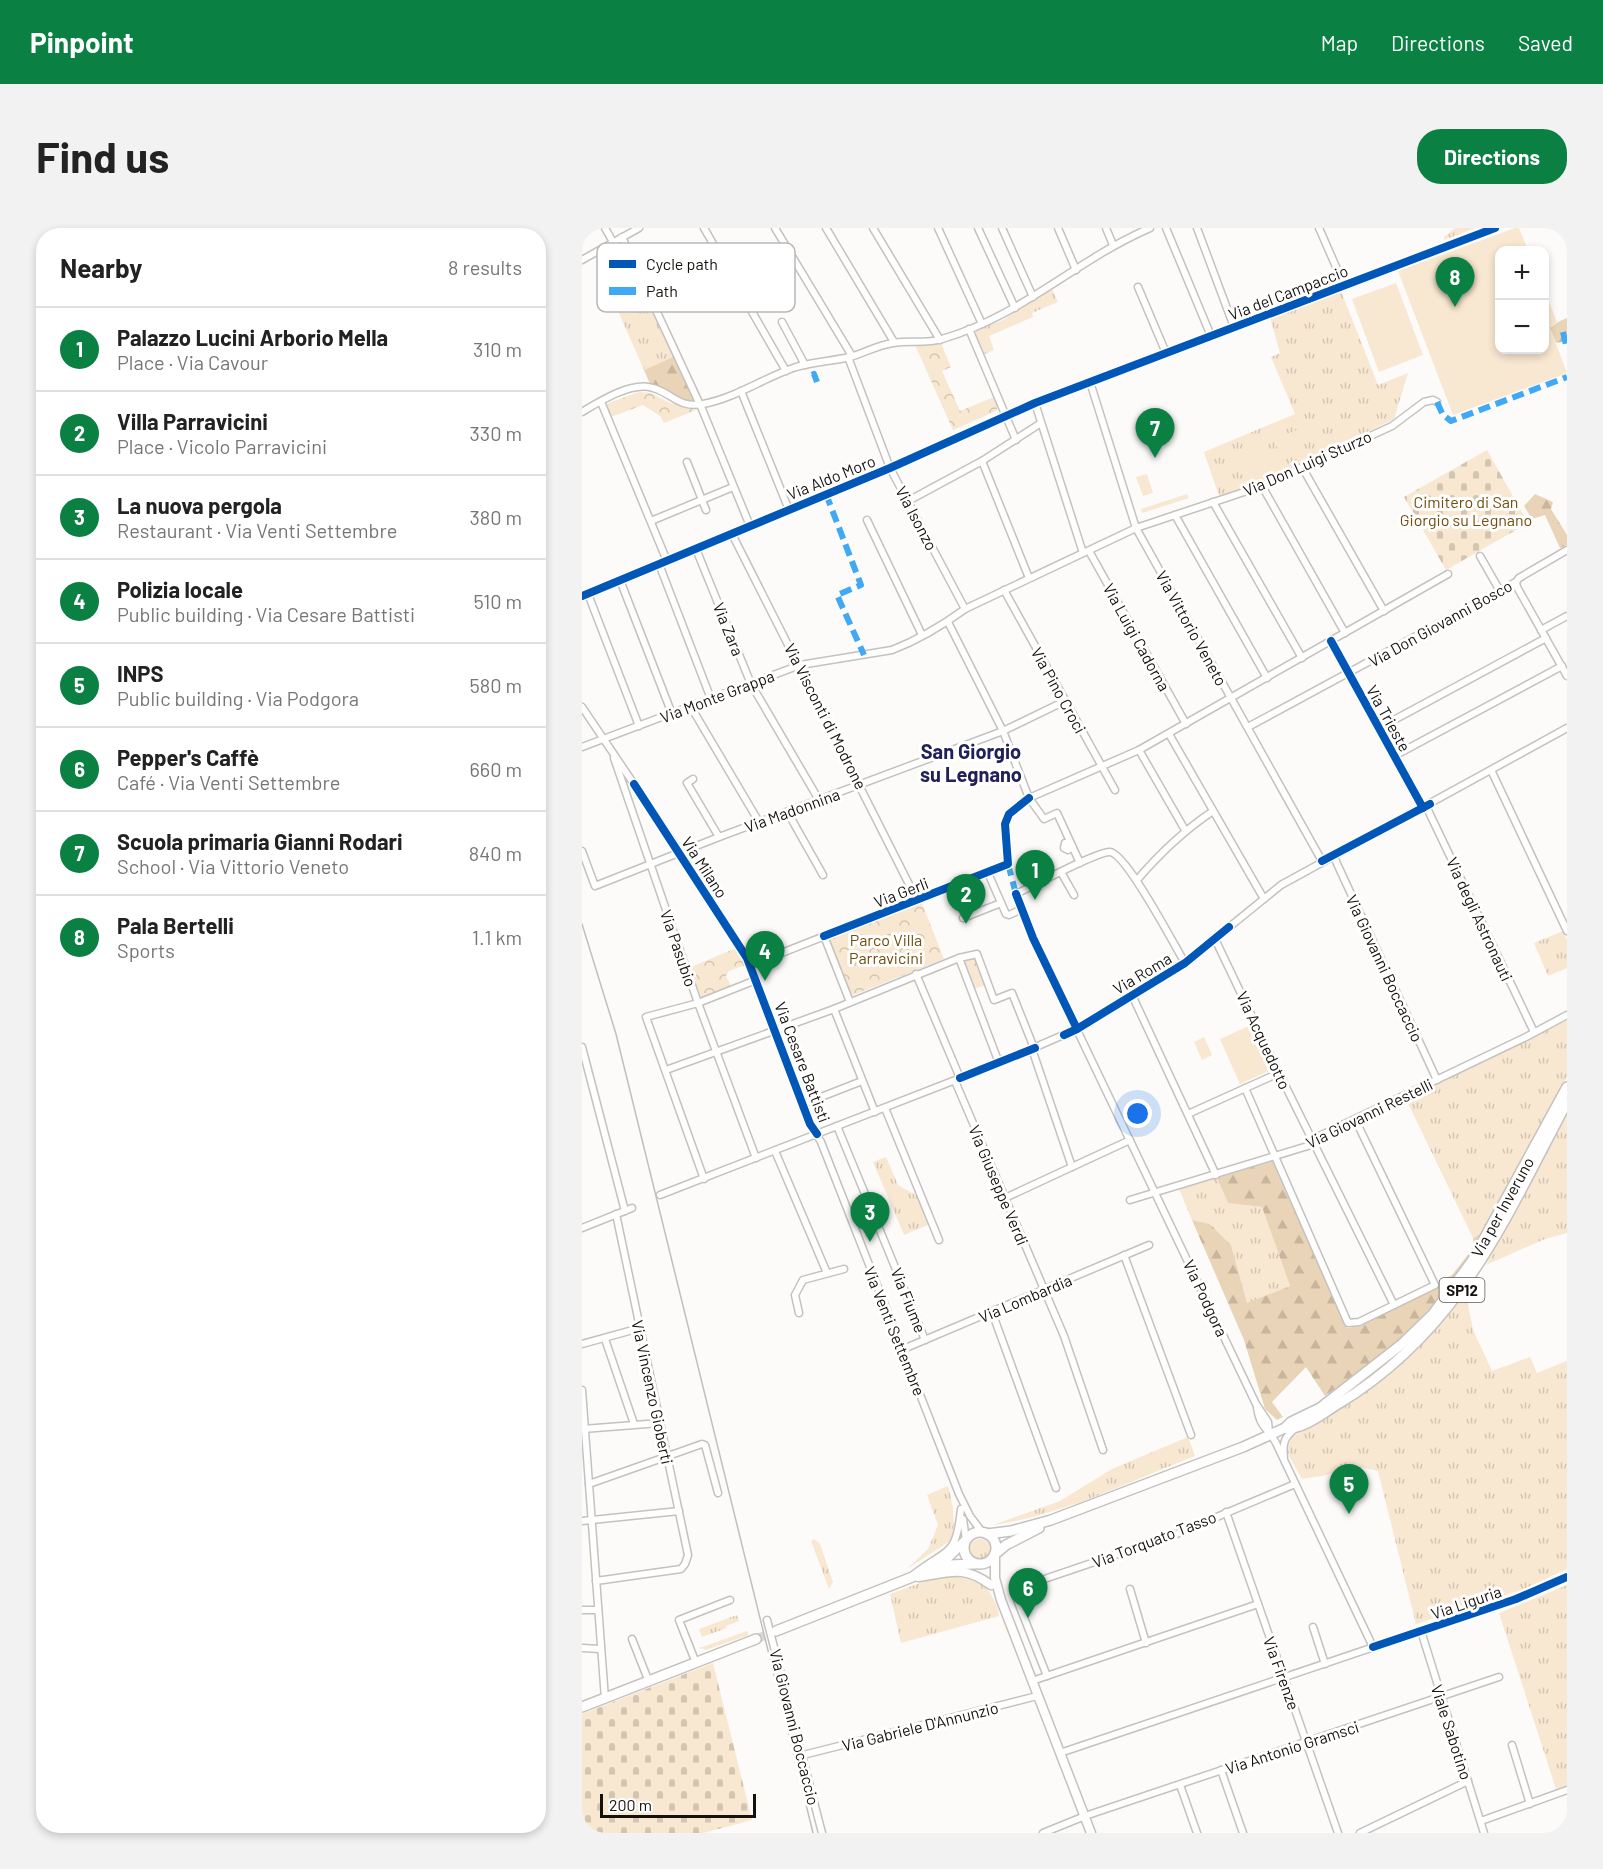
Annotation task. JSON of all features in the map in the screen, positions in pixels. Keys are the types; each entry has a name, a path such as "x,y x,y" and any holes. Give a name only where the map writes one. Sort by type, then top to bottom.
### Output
{"main road":[{"name":"Via per Inveruno","path":"1285,1428 1291,1422 1320,1408 1402,1344 1433,1314 1472,1261 1567,1087"},
{"name":"Via per Inveruno","path":"985,1533 1011,1531 1051,1520 1285,1428 1298,1426 1366,1386 1413,1346 1444,1313 1488,1251 1567,1102"},
{"name":"Via per Inveruno","path":"995,1555 1006,1545 1051,1520"},
{"path":"776,1631 925,1572 949,1565 989,1562 995,1555 994,1543 985,1533 973,1534 945,1559 925,1572"},
{"path":"966,1540 965,1550 976,1564"},
{"path":"582,1707 756,1639"}],"street":[{"path":"605,228 613,243 639,228"},
{"path":"704,228 713,243"},
{"name":"Via Isonzo","path":"775,228 784,243"},
{"path":"826,228 894,342"},
{"path":"873,228 940,340"},
{"path":"938,228 982,324"},
{"path":"978,228 1015,308"},
{"path":"1002,228 1034,297"},
{"path":"1058,228 1077,270"},
{"path":"1106,228 1113,245"},
{"path":"582,412 638,386 656,388 679,402 700,404 718,401 805,365 850,356 894,342 923,343 940,340 1015,308 1113,245 1141,230 1150,228"},
{"path":"1166,228 1211,336"},
{"path":"1197,228 1234,327"},
{"path":"1319,228 1344,285"},
{"name":"Via del Campaccio","path":"1090,382 1495,228"},
{"path":"622,237 625,243"},
{"path":"582,260 597,252"},
{"name":"Via Isonzo","path":"795,262 850,356 890,468 965,609"},
{"path":"1138,287 1166,353"},
{"path":"657,312 700,404 750,526"},
{"path":"752,312 786,371"},
{"path":"782,322 805,365"},
{"path":"969,329 1016,440"},
{"name":"Via Aldo Moro","path":"585,595 890,468 1035,403 1090,382"},
{"name":"Via Vittorio Veneto","path":"1090,382 1136,528 1322,861"},
{"path":"741,391 789,510"},
{"name":"Via Don Luigi Sturzo","path":"1136,528 1262,486 1392,426 1424,402 1433,400 1437,402"},
{"path":"601,402 666,561"},
{"name":"Via Luigi Cadorna","path":"1035,403 1086,552 1186,724"},
{"path":"908,501 982,461 1016,440 1040,420"},
{"path":"982,461 1029,578"},
{"path":"687,462 706,510"},
{"path":"1302,467 1384,611"},
{"path":"1262,486 1345,633"},
{"path":"651,521 734,487"},
{"path":"1213,502 1302,658"},
{"path":"1175,514 1267,678"},
{"path":"867,520 922,635"},
{"name":"Via Monte Grappa","path":"582,747 800,665 892,650 948,622 965,609 1136,528"},
{"name":"Via Visconti di Modrone","path":"732,534 917,900"},
{"name":"Via Zara","path":"696,549 751,684 819,800"},
{"name":"Via Don Giovanni Bosco","path":"1248,727 1500,591 1567,550"},
{"path":"1480,556 1500,591"},
{"path":"659,564 711,699"},
{"path":"1029,798 1139,750 1169,734 1448,574"},
{"path":"620,580 672,714"},
{"path":"1516,582 1567,675"},
{"name":"Via Pino Croci","path":"1004,590 1115,790"},
{"path":"585,595 639,726"},
{"path":"1541,630 1567,616"},
{"path":"948,622 1003,731 1029,798 1044,819 1057,813 1080,863"},
{"path":"1379,728 1546,638"},
{"name":"Via Trieste","path":"1331,641 1394,756 1427,806"},
{"path":"1394,756 1562,666"},
{"name":"Via Madonnina","path":"582,851 595,886 1003,731 1065,701"},
{"path":"582,707 604,739"},
{"path":"691,707 759,822"},
{"name":"Via Roma","path":"660,1195 999,1063 1077,1029 1185,963 1281,885 1567,728"},
{"path":"1169,734 1264,899"},
{"name":"Via Milano","path":"604,739 751,965"},
{"name":"Via Pasubio","path":"604,739 614,757 698,1003 756,1158"},
{"path":"1139,750 1185,830"},
{"path":"1491,770 1567,931"},
{"path":"693,779 687,783 719,837"},
{"name":"Via Gerli","path":"751,965 1008,864 1005,824 1009,814 1029,798"},
{"name":"Via degli Astronauti","path":"1427,806 1534,1032"},
{"path":"1137,880 1160,853 1185,830 1213,811"},
{"path":"788,813 823,875"},
{"path":"1074,895 1061,872 1104,853 1113,853 1120,858 1137,880 1185,963"},
{"name":"Via Giovanni Boccaccio","path":"1333,855 1437,1080"},
{"name":"Via Podgora","path":"1061,872 1017,894 1033,938 1256,1404 1268,1422 1280,1454 1373,1647"},
{"path":"988,873 1007,915 1022,909"},
{"path":"963,918 1001,903"},
{"path":"824,936 850,1002"},
{"name":"Via Acquedotto","path":"1215,939 1394,1305"},
{"path":"666,1070 834,1009 916,974 959,958 977,954 994,1000 1012,993 1033,1048 1072,1167"},
{"path":"959,958 999,1063"},
{"name":"Via Cesare Battisti","path":"751,965 810,1124 817,1134"},
{"name":"Via Giuseppe Verdi","path":"916,974 1005,1198 1064,1336 1103,1450"},
{"path":"704,1179 646,1017 698,1003 756,980"},
{"path":"1131,995 1216,1175"},
{"path":"834,1009 875,1112"},
{"name":"Via Giovanni Restelli","path":"1130,1200 1311,1144 1315,1138 1567,1016"},
{"path":"582,1047 585,1065 628,1210 582,1228"},
{"path":"1188,1114 1279,1073"},
{"path":"803,1104 862,1081"},
{"path":"1245,1088 1348,1323 1359,1322 1435,1285 1355,1119"},
{"path":"885,1108 939,1239"},
{"name":"Via Fiume","path":"837,1126 926,1340"},
{"name":"Via Venti Settembre","path":"817,1134 959,1494 970,1516 985,1533"},
{"path":"1005,1198 1130,1140"},
{"path":"775,1150 827,1273"},
{"name":"Via Vincenzo Gioberti","path":"596,1581 681,1569 688,1555 616,1214"},
{"name":"Via Lombardia","path":"901,1350 1149,1245"},
{"path":"1124,1256 1191,1435"},
{"path":"799,1312 795,1295 803,1280 844,1269"},
{"path":"992,1312 1056,1488"},
{"path":"582,1344 640,1328"},
{"path":"605,1339 634,1424"},
{"path":"582,1390 605,1699"},
{"path":"584,1429 660,1423"},
{"path":"1285,1463 1283,1443 1285,1437 1298,1426"},
{"path":"589,1484 705,1445 718,1493"},
{"name":"Via Torquato Tasso","path":"1047,1676 1014,1592 1015,1589 1173,1535 1295,1484"},
{"name":"Via Venti Settembre","path":"959,1494 966,1540"},
{"path":"907,1580 953,1547 957,1540 961,1509"},
{"path":"582,1521 679,1511"},
{"name":"Via Firenze","path":"1226,1512 1338,1833"},
{"path":"995,1555 995,1578 1001,1600 1091,1833"},
{"path":"976,1564 1001,1600"},
{"path":"907,1580 965,1571 978,1575 991,1585"},
{"name":"Via Liguria","path":"1060,1753 1516,1599 1567,1577"},
{"path":"1130,1589 1146,1643"},
{"path":"696,1663 679,1620 730,1600"},
{"path":"1032,1681 1257,1605"},
{"path":"582,1610 598,1610"},
{"name":"Via Giovanni Boccaccio","path":"767,1620 822,1833"},
{"path":"1313,1627 1325,1664"},
{"name":"Viale Sabotino","path":"1421,1631 1484,1833"},
{"path":"632,1639 649,1682"},
{"path":"582,1648 601,1649"},
{"name":"Via Antonio Gramsci","path":"1042,1833 1084,1816 1499,1677"},
{"name":"Via Gabriele D'Annunzio","path":"802,1755 1037,1696"},
{"path":"1512,1744 1530,1804"},
{"path":"1221,1770 1243,1833"},
{"path":"1360,1833 1468,1780"},
{"path":"1180,1785 1197,1833"},
{"path":"1481,1821 1567,1790"}],"green space":[{"path":"1455,228 1475,228 1444,240 1444,237"},
{"path":"1519,228 1526,246 1495,246 1495,354 1549,354 1549,302 1557,322 1550,328 1567,373 1453,415 1398,271"},
{"path":"1396,283 1423,355 1379,372 1352,299"},
{"path":"1052,289 1058,302 1032,313 1033,317 989,336 994,350 983,355 976,331 1003,320"},
{"path":"1341,291 1378,385 1408,373 1394,419 1279,475 1219,496 1204,452 1295,414 1271,357 1280,353 1270,317"},
{"path":"618,312 654,312 675,356 644,370"},
{"path":"1567,318 1567,341 1556,343 1550,328"},
{"path":"941,343 951,367 942,371 960,411 994,397 998,407 996,411 953,430 915,345"},
{"path":"675,356 694,396 691,401 674,398 660,387 650,384 644,370"},
{"path":"639,392 651,393 670,403 696,410 664,423 660,416 643,405 611,417 606,404"},
{"path":"1299,429 1304,442 1279,452 1274,439"},
{"path":"1260,444 1268,465 1241,475 1233,454"},
{"name":"Cimitero di San Giorgio su Legnano","path":"1487,450 1528,523 1446,570 1404,497"},
{"path":"1147,474 1153,493 1143,496 1136,477"},
{"path":"1187,494 1189,498 1142,513 1141,509"},
{"path":"1535,494 1553,502 1551,509 1567,535 1567,545 1560,548 1545,515 1532,519 1524,506"},
{"name":"Parco Villa Parravicini","path":"921,901 944,959 851,996 828,938"},
{"path":"1563,931 1567,940 1567,968 1548,976 1534,943"},
{"path":"736,948 746,965 729,971 726,976 731,986 703,998 700,996 691,967"},
{"path":"976,955 986,985 973,989 961,959"},
{"path":"1567,1020 1567,1077 1484,1232 1473,1238 1406,1099"},
{"path":"1251,1025 1271,1070 1240,1084 1220,1039"},
{"path":"1204,1037 1212,1055 1202,1060 1194,1042"},
{"path":"1567,1115 1567,1233 1545,1239 1486,1265"},
{"path":"886,1157 898,1185 919,1197 930,1224 904,1235 873,1162"},
{"path":"1273,1161 1347,1328 1361,1326 1452,1275 1474,1247 1473,1238 1484,1232 1444,1294 1407,1335 1325,1396 1306,1367 1272,1402 1283,1417 1277,1420 1265,1409 1244,1340 1192,1220 1210,1224 1231,1245 1247,1303 1290,1286 1262,1207 1228,1203 1217,1178"},
{"path":"1217,1178 1228,1203 1262,1207 1290,1286 1247,1304 1231,1245 1210,1224 1192,1220 1179,1189"},
{"path":"1466,1294 1473,1330 1492,1371 1530,1357 1537,1373 1567,1361 1567,1569 1521,1590 1416,1624 1378,1471 1351,1465 1327,1475 1302,1479 1287,1449 1292,1437 1353,1401 1389,1372 1432,1333"},
{"path":"1188,1437 1195,1456 1045,1514 993,1525 1060,1501 1112,1469"},
{"path":"948,1486 954,1521 950,1541 907,1569 928,1549 938,1525 927,1495"},
{"path":"814,1539 820,1544 833,1582 829,1589 811,1541"},
{"path":"976,1539 984,1539 990,1545 990,1553 984,1559 976,1559 970,1553 970,1545"},
{"path":"946,1576 966,1576 984,1585 996,1603 999,1616 901,1643 890,1594"},
{"path":"1567,1585 1567,1785 1556,1789 1499,1613"},
{"path":"737,1615 739,1621 702,1637 699,1629"},
{"path":"747,1631 748,1635 706,1650 700,1648"},
{"path":"713,1663 752,1820 703,1833 582,1833 582,1714"}],"tunnel":[{"path":"756,1639 776,1631"}],"railway":[{"path":"582,924 616,1034 813,1833"}],"marked path":[{"path":"1563,332 1567,349"},
{"path":"812,375 814,374 817,382"},
{"path":"1437,402 1443,415 1451,421 1567,377"},
{"path":"826,494 861,585 837,595 864,655"},
{"path":"1008,864 1016,894"}],"cycle path":[{"path":"582,596 890,468 1035,403 1495,228"},
{"path":"1331,641 1423,808"},
{"path":"634,784 747,958 810,1124 817,1134"},
{"path":"824,936 1008,864 1005,824 1009,814 1029,798"},
{"path":"1322,861 1430,804"},
{"path":"1016,894 1033,938 1077,1029"},
{"path":"1064,1035 1185,963 1229,927"},
{"path":"960,1078 1035,1048"},
{"path":"1373,1647 1516,1599 1567,1577"}],"place":[{"name":"Pala Bertelli","path":"1455,307"},
{"name":"Scuola primaria Gianni Rodari","path":"1155,458"},
{"name":"Palazzo Lucini Arborio Mella","path":"1035,900"},
{"name":"Villa Parravicini","path":"966,924"},
{"name":"Polizia locale","path":"765,981"},
{"name":"La nuova pergola","path":"870,1242"},
{"name":"INPS","path":"1349,1514"},
{"name":"Pepper's Caffè","path":"1028,1618"}],"district":[{"name":"San Giorgio su Legnano","path":"971,762"}]}
